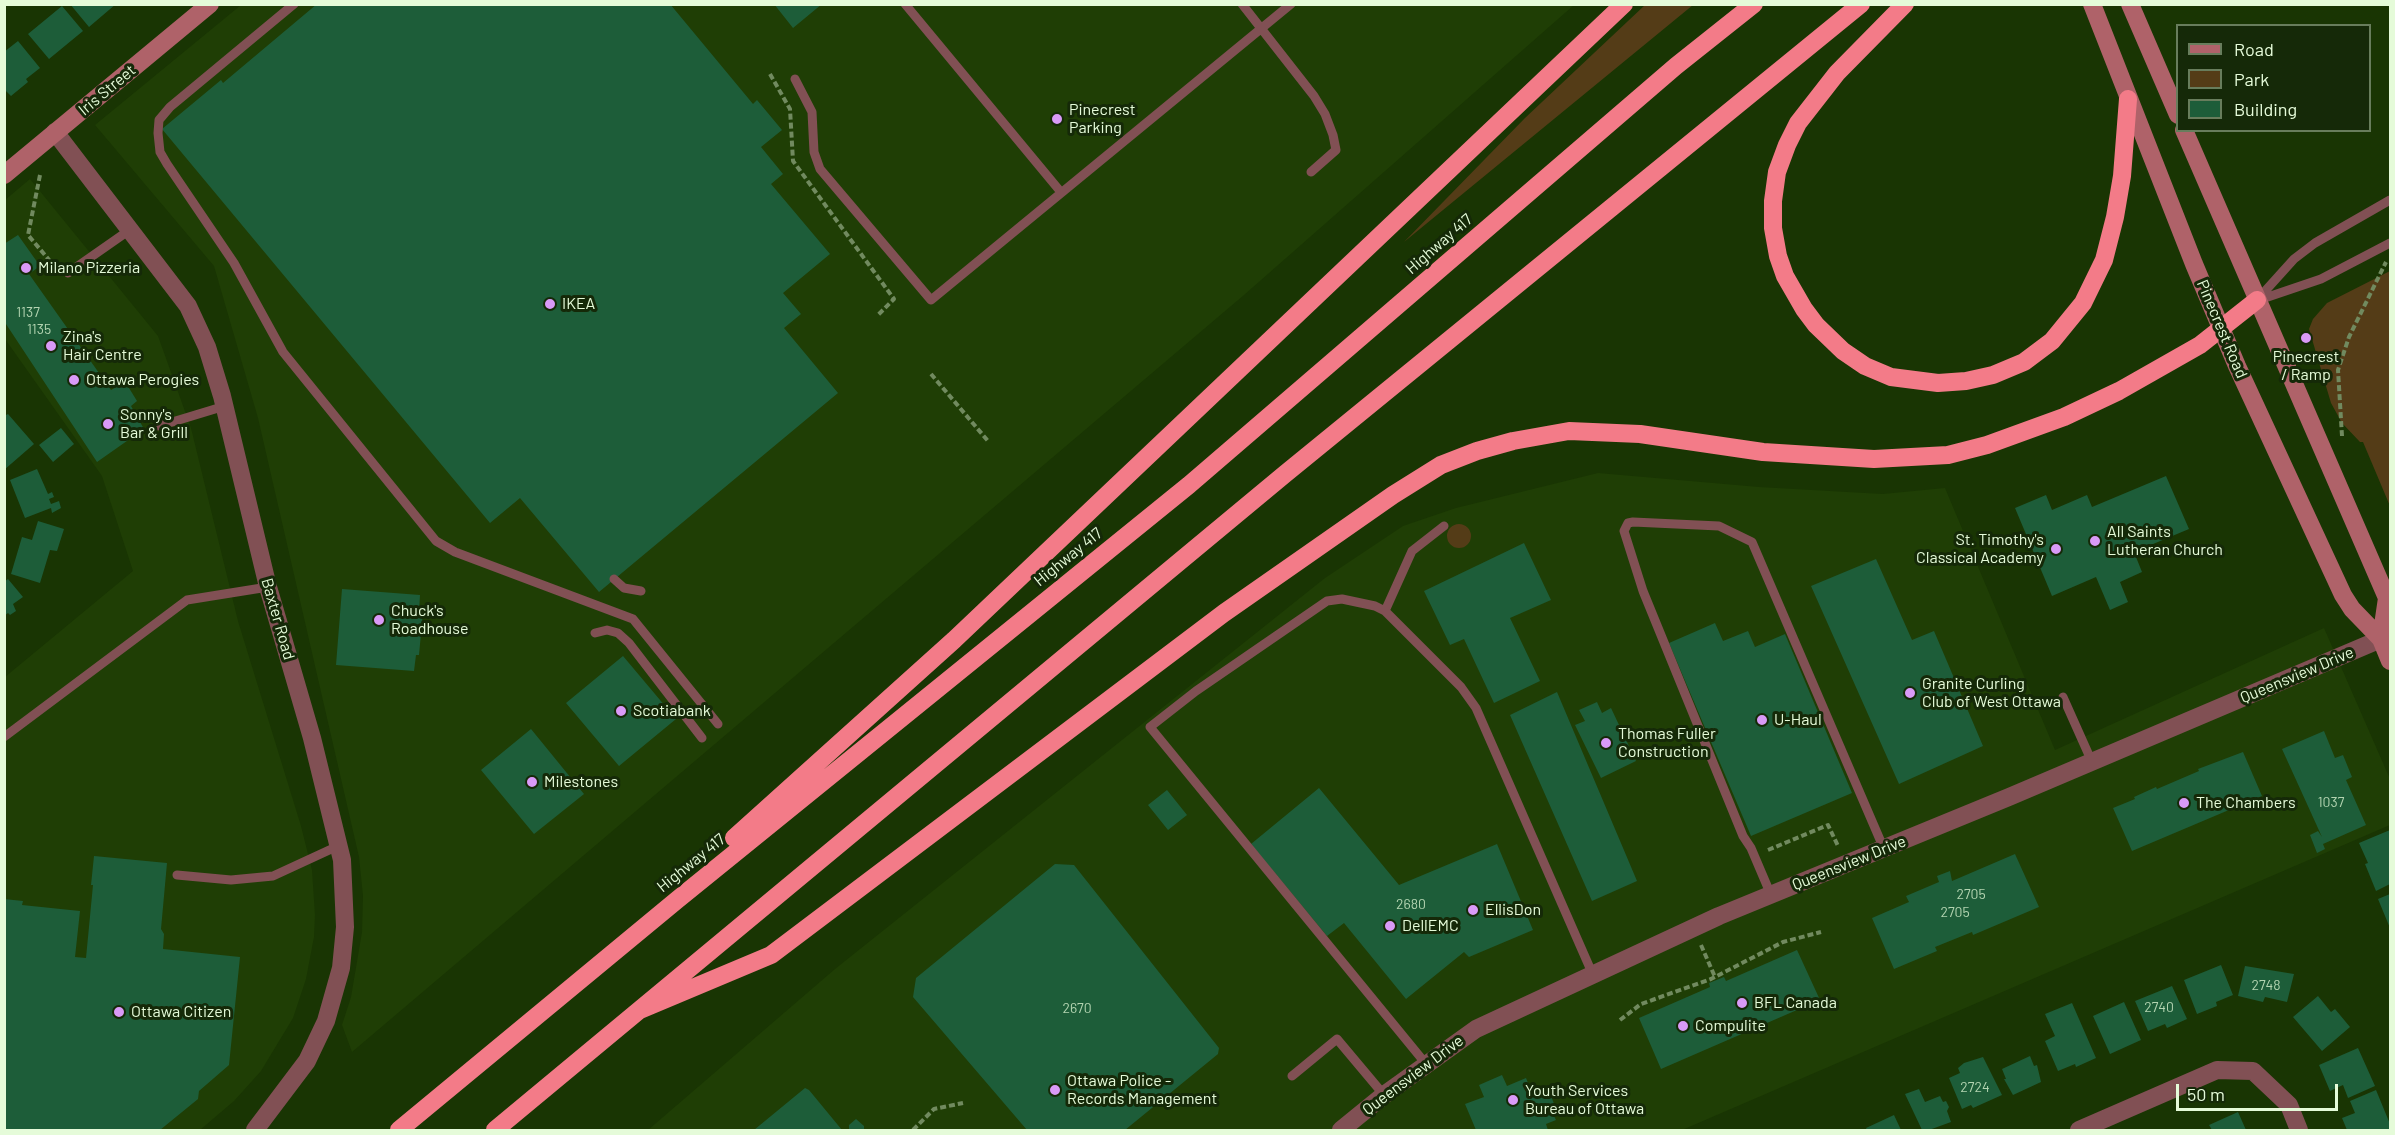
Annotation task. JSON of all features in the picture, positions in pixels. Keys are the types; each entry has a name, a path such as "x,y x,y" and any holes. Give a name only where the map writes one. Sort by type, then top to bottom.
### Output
{"highway":[{"path":"677,900 726,846 954,640 1624,4"},
{"name":"Highway 417","path":"399,1131 677,900 1188,485 1676,66 1754,4"},
{"path":"495,1131 1285,474 1861,4"},
{"path":"1905,4 1837,73 1815,99 1787,145 1777,172 1773,201 1778,256 1785,276 1804,309 1816,325 1843,351 1865,366 1891,377 1938,383 1966,381 1993,375 2024,362 2052,341 2083,303 2103,260 2115,217 2122,176 2126,92"},
{"path":"640,1010 771,955 1224,614 1393,495 1441,465 1477,451 1513,441 1569,431 1640,434 1763,452 1874,459 1947,455 1987,445 2064,417 2129,385 2200,345 2257,300"}],"main road":[{"name":"Iris Street","path":"4,175 210,4"},
{"path":"2130,4 2176,110"},
{"name":"Pinecrest Road","path":"2092,5 2221,329 2343,595 2352,609 2380,639 2391,661"},
{"path":"2185,132 2388,598 2380,639"}],"street":[{"name":"Baxter Road","path":"56,132 188,306 207,347 225,406 268,587 312,738 342,860 345,927 340,968 326,1021 307,1061 255,1131"},
{"name":"Queensview Drive","path":"1341,1131 1384,1095 1476,1029 1693,928 2380,639"},
{"path":"2079,1131 2217,1070 2253,1071 2289,1105 2299,1131"}],"lane":[{"path":"294,4 170,107 159,120 160,152 167,165 234,263 283,352 436,542 455,552 633,619 718,724"},
{"path":"905,4 1060,191"},
{"path":"1242,4 1314,96 1334,135 1336,150 1311,172"},
{"path":"795,79 812,112 814,152 820,169 931,300 1060,191 1291,4"},
{"path":"2257,300 2294,259 2314,243 2391,200"},
{"path":"68,273 131,229"},
{"path":"2257,300 2321,279 2391,243"},
{"path":"159,426 225,406"},
{"path":"1771,895 1743,836 1643,591 1624,531 1628,523 1719,526 1752,542 1884,849"},
{"path":"1385,611 1412,551 1444,526"},
{"path":"614,579 624,588 640,591"},
{"path":"4,737 187,600 268,587"},
{"path":"1426,1064 1150,727 1196,691 1327,601 1342,599 1375,606 1385,611 1461,687 1476,708 1593,975"},
{"path":"595,633 607,630 618,633 629,643 702,738"},
{"path":"2062,698 2092,762"},
{"path":"177,875 231,880 273,876 338,846"},
{"path":"1292,1076 1337,1039 1384,1095"}],"path":[{"path":"40,175 28,235 50,261 68,273"},
{"path":"2342,436 2338,370 2349,337 2388,256"},
{"path":"931,374 988,441"},
{"path":"1754,856 1828,825 1838,846"},
{"path":"1693,928 1715,977"},
{"path":"1620,1020 1641,1004 1715,977 1784,942 1821,932"},
{"path":"912,1131 934,1109 963,1103"}],"shaded area":[{"path":"241,5 1574,5 1244,295 352,1052 342,1025 351,997 362,932 363,896 359,857 258,418 214,266 95,125"},
{"path":"30,179 158,336 191,428 238,621 301,826 312,870 314,937 306,979 293,1018 261,1071 234,1101 200,1130 5,1130 5,677 133,571 102,476 5,339 5,200"},
{"path":"1598,473 1759,487 1883,494 1945,488 2055,750 2324,628 2390,779 2390,825 1682,1130 648,1130 835,969 1325,578 1403,526 1456,508"}],"green space":[{"path":"1645,5 1693,5 1404,242 1525,118"},
{"path":"2390,271 2390,506 2363,442 2360,442 2342,423 2331,403 2309,329 2313,319 2327,303"},
{"path":"1459,524 1464,525 1470,531 1470,541 1464,547 1459,548 1454,547 1448,541 1447,536 1448,531 1454,525"}],"building":[{"path":"70,4 116,4 89,27"},
{"name":"IKEA","path":"317,4 670,4 753,104 757,100 782,130 761,147 783,174 771,184 830,254 783,293 801,314 784,328 838,393 599,592 520,498 490,523 162,129 221,80 223,83"},
{"path":"774,4 822,4 793,28"},
{"path":"62,6 83,31 49,59 28,34"},
{"path":"18,41 40,68 26,79 28,82 11,96 4,89 4,52"},
{"path":"18,235 40,266 29,274 111,390 120,385 129,388 137,401 131,406 144,429 97,462 4,321 4,244"},
{"path":"8,414 34,444 4,470 4,416"},
{"path":"61,428 74,444 53,462 39,445"},
{"path":"37,469 48,494 52,492 54,497 49,499 51,504 59,501 61,508 52,513 51,508 25,518 10,480"},
{"name":"All Saints Lutheran Church","path":"2166,476 2189,529 2134,552 2142,572 2120,582 2128,602 2110,610 2096,577 2052,596 2015,508 2046,495 2052,510 2087,495 2092,507"},
{"path":"38,521 64,529 57,551 50,550 40,583 11,574 22,537 32,540"},
{"path":"1524,543 1551,600 1510,618 1540,681 1494,703 1464,639 1450,645 1424,591"},
{"name":"Granite Curling Club of West Ottawa","path":"1876,559 1912,640 1934,631 1983,746 1899,784 1811,586"},
{"path":"8,579 23,597 13,604 16,611 4,616 4,582"},
{"path":"342,589 420,595 419,612 423,612 419,655 416,655 414,671 336,665"},
{"name":"U-Haul","path":"1715,623 1723,641 1748,631 1755,647 1785,634 1852,793 1751,836 1669,643"},
{"name":"Scotiabank","path":"623,656 676,719 619,766 566,703"},
{"path":"1557,692 1637,881 1592,901 1510,715"},
{"name":"Thomas Fuller Construction","path":"1597,702 1602,713 1611,708 1636,761 1601,778 1575,725 1585,721 1579,710"},
{"name":"Milestones","path":"531,729 584,794 534,834 481,770"},
{"path":"2324,731 2335,758 2343,755 2352,777 2346,780 2366,825 2323,844 2325,849 2317,853 2310,835 2318,831 2322,837 2282,749"},
{"name":"The Chambers","path":"2243,752 2262,796 2132,851 2113,808 2156,787 2157,789 2199,771 2198,769"},
{"path":"1319,788 1399,885 1497,844 1533,930 1469,957 1464,952 1406,999 1344,923 1327,936 1251,844"},
{"path":"1167,790 1187,815 1168,830 1148,805"},
{"path":"2390,830 2390,884 2376,891 2365,864 2368,863 2359,843"},
{"path":"2015,854 2039,907 1973,935 1972,932 1935,947 1937,951 1894,969 1872,918 1909,902 1906,896 1939,882 1937,876 1950,871 1952,881"},
{"name":"Ottawa Citizen","path":"94,856 167,863 161,929 164,934 163,949 240,957 229,1065 199,1091 198,1099 160,1130 4,1130 4,899 23,901 22,905 80,911 75,957 86,958"},
{"path":"1055,864 1074,865 1219,1048 1218,1054 1125,1130 1027,1130 913,997 916,978"},
{"path":"2390,894 2390,928 2378,899"},
{"path":"1797,950 1820,1000 1661,1069 1639,1018 1710,987 1709,983 1724,977 1726,981"},
{"path":"2221,965 2233,995 2216,1002 2217,1006 2197,1014 2184,980"},
{"path":"2245,966 2294,974 2287,1002 2265,997 2263,1002 2238,996"},
{"path":"2172,986 2187,1019 2167,1028 2165,1024 2148,1031 2135,1001"},
{"path":"2318,996 2331,1012 2335,1009 2350,1027 2322,1051 2293,1017"},
{"path":"2124,1002 2141,1040 2110,1054 2093,1016"},
{"path":"2072,1003 2096,1058 2076,1067 2075,1064 2058,1071 2045,1041 2055,1036 2045,1014"},
{"path":"2358,1048 2375,1086 2348,1098 2343,1085 2330,1091 2319,1065"},
{"path":"2030,1056 2034,1066 2037,1065 2041,1082 2013,1095 2004,1079 2006,1079 2002,1069"},
{"path":"1983,1057 2002,1095 1973,1108 1971,1105 1962,1109 1949,1078 1960,1073 1958,1068 1964,1063"},
{"name":"Youth Services Bureau of Ottawa","path":"1502,1075 1507,1086 1526,1078 1532,1093 1542,1089 1545,1095 1550,1093 1557,1112 1553,1114 1556,1120 1546,1124 1548,1130 1476,1130 1465,1104 1484,1097 1479,1085"},
{"path":"805,1088 842,1130 754,1130"},
{"path":"1919,1089 1925,1102 1940,1096 1943,1102 1946,1101 1951,1122 1929,1130 1922,1130 1905,1094"},
{"path":"2376,1090 2390,1129 2347,1130 2342,1118 2355,1113 2350,1101"},
{"path":"2238,1112 2246,1130 2212,1130 2209,1125"},
{"path":"1894,1115 1901,1130 1867,1130 1866,1128"},
{"path":"856,1119 864,1126 864,1129 849,1130 849,1125"}],"place":[{"name":"Pinecrest Parking","path":"1057,119"},
{"name":"Milano Pizzeria","path":"26,268"},
{"name":"IKEA","path":"550,304"},
{"name":"Pinecrest / Ramp","path":"2306,338"},
{"name":"Zina's Hair Centre","path":"51,346"},
{"name":"Ottawa Perogies","path":"74,380"},
{"name":"Sonny's Bar & Grill","path":"108,424"},
{"name":"All Saints Lutheran Church","path":"2095,541"},
{"name":"St. Timothy's Classical Academy","path":"2056,549"},
{"name":"Chuck's Roadhouse","path":"379,620"},
{"name":"Granite Curling Club of West Ottawa","path":"1910,693"},
{"name":"Scotiabank","path":"621,711"},
{"name":"U-Haul","path":"1762,720"},
{"name":"Thomas Fuller Construction","path":"1606,743"},
{"name":"Milestones","path":"532,782"},
{"name":"The Chambers","path":"2184,803"},
{"name":"EllisDon","path":"1473,910"},
{"name":"DellEMC","path":"1390,926"},
{"name":"BFL Canada","path":"1742,1003"},
{"name":"Ottawa Citizen","path":"119,1012"},
{"name":"Compulite","path":"1683,1026"},
{"name":"Ottawa Police - Records Management","path":"1055,1090"},
{"name":"Youth Services Bureau of Ottawa","path":"1513,1100"}]}
